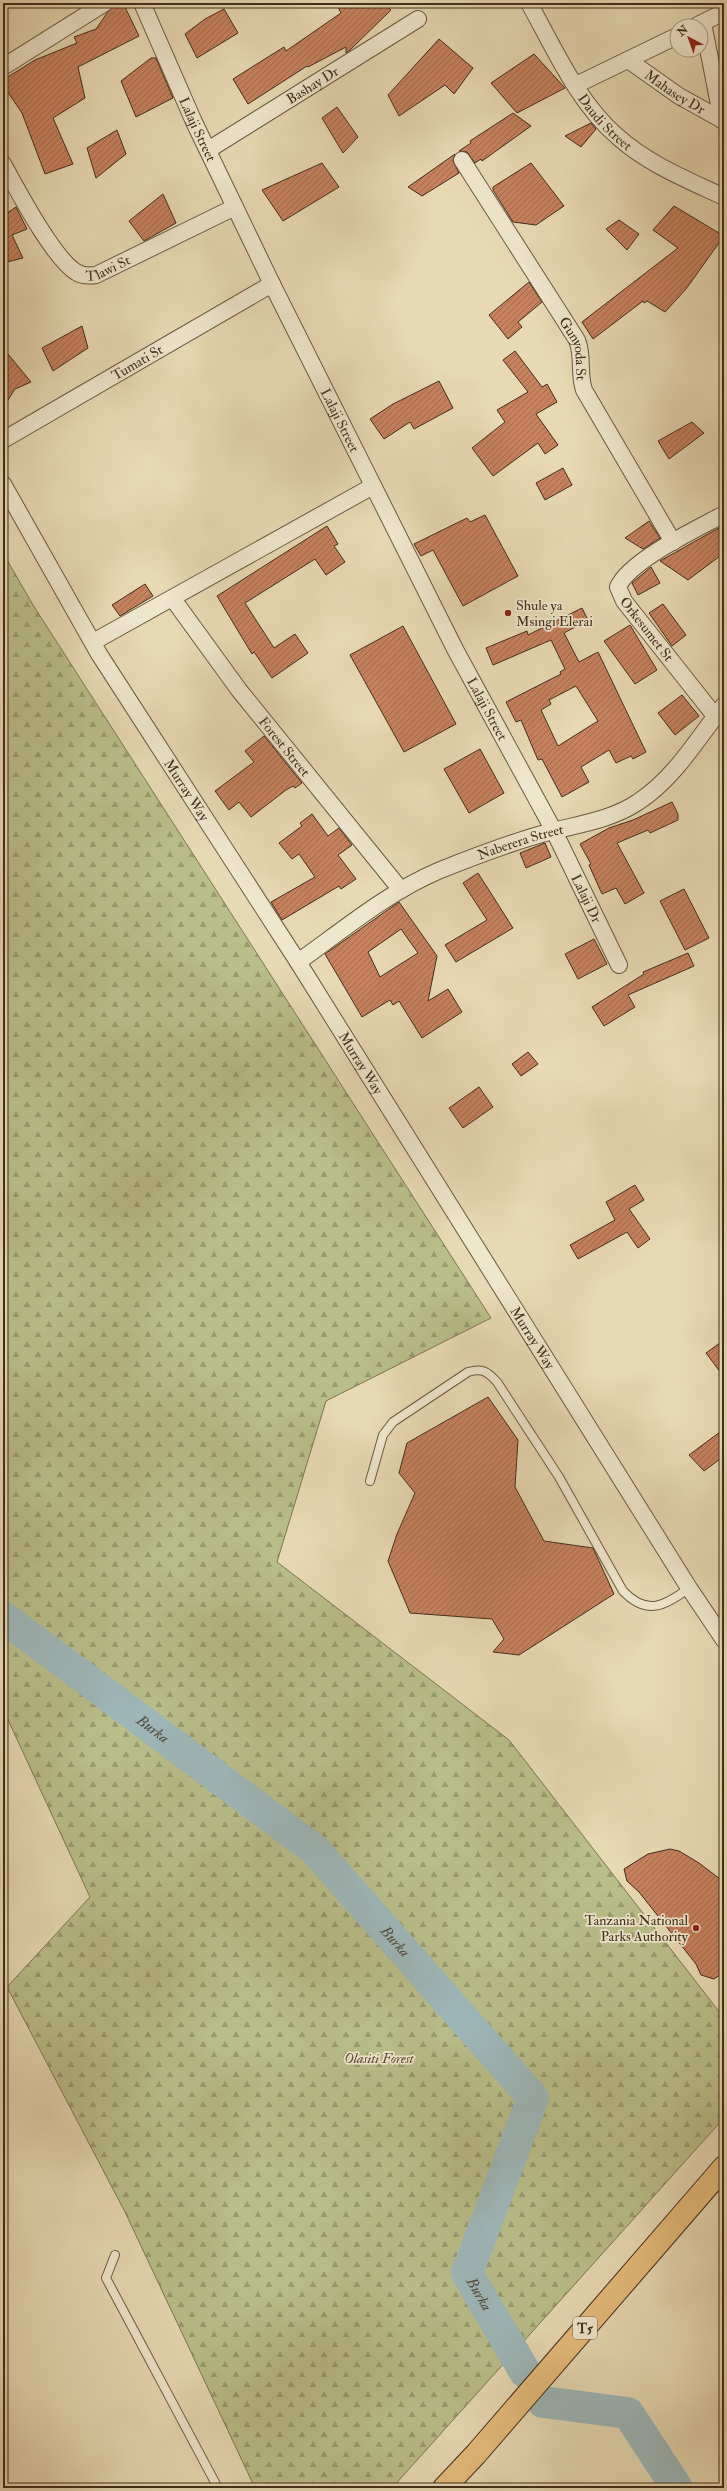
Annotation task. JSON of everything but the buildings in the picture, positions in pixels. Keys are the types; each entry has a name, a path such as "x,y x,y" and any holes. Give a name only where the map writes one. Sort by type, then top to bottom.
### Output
{"highway":[{"name":"T5","path":"444,2488 476,2454 724,2167"}],"street":[{"path":"3,67 105,3"},
{"name":"Lalaji Street","path":"142,3 208,150 272,284 456,651 554,831"},
{"name":"Daudi Street","path":"529,3 576,85 602,122 626,144 673,172 724,197"},
{"path":"709,20 724,12"},
{"name":"Bashay Dr","path":"208,150 418,19"},
{"path":"576,85 669,40"},
{"path":"708,58 723,121"},
{"name":"Mahasey Dr","path":"628,60 679,96 723,121"},
{"name":"Gunyoda St","path":"462,160 577,340 581,351 579,373 584,390 673,542"},
{"name":"Tlawi St","path":"3,164 37,222 67,265 85,275 96,275 235,207"},
{"name":"Tumati St","path":"3,440 272,284"},
{"name":"Murray Way","path":"3,484 93,642 298,962 689,1588 724,1640"},
{"path":"93,642 173,599 373,486"},
{"name":"Orkesumet St","path":"720,711 620,595 618,587 622,578 673,542 724,514"},
{"name":"Forest Street","path":"173,599 239,690 401,890"},
{"name":"Naberera Street","path":"298,962 401,890 438,871 517,842 554,831 577,827 608,816 647,796 673,771 720,711"},
{"name":"Lalaji Dr","path":"554,831 619,965"}],"lane":[{"path":"370,1481 383,1435 393,1422 468,1372 479,1369 487,1372 501,1388 559,1477 623,1591 645,1606 656,1606 673,1600 689,1588"},
{"path":"115,2255 106,2278 218,2488"}],"green space":[{"name":"Olasiti Forest","path":"3,553 33,605 491,1318 326,1401 277,1562 509,1740 724,2018 724,2118 392,2488 255,2488 125,2212 7,1987 90,1897 3,1709"}],"waterway":[{"name":"Burka","path":"3,1617 315,1850 533,2098 467,2273 525,2372"},
{"name":"Burka","path":"543,2402 628,2413 677,2488"}],"place":[{"name":"Shule ya Msingi Elerai","path":"508,613"},
{"name":"Tanzania National Parks Authority","path":"696,1928"}]}
